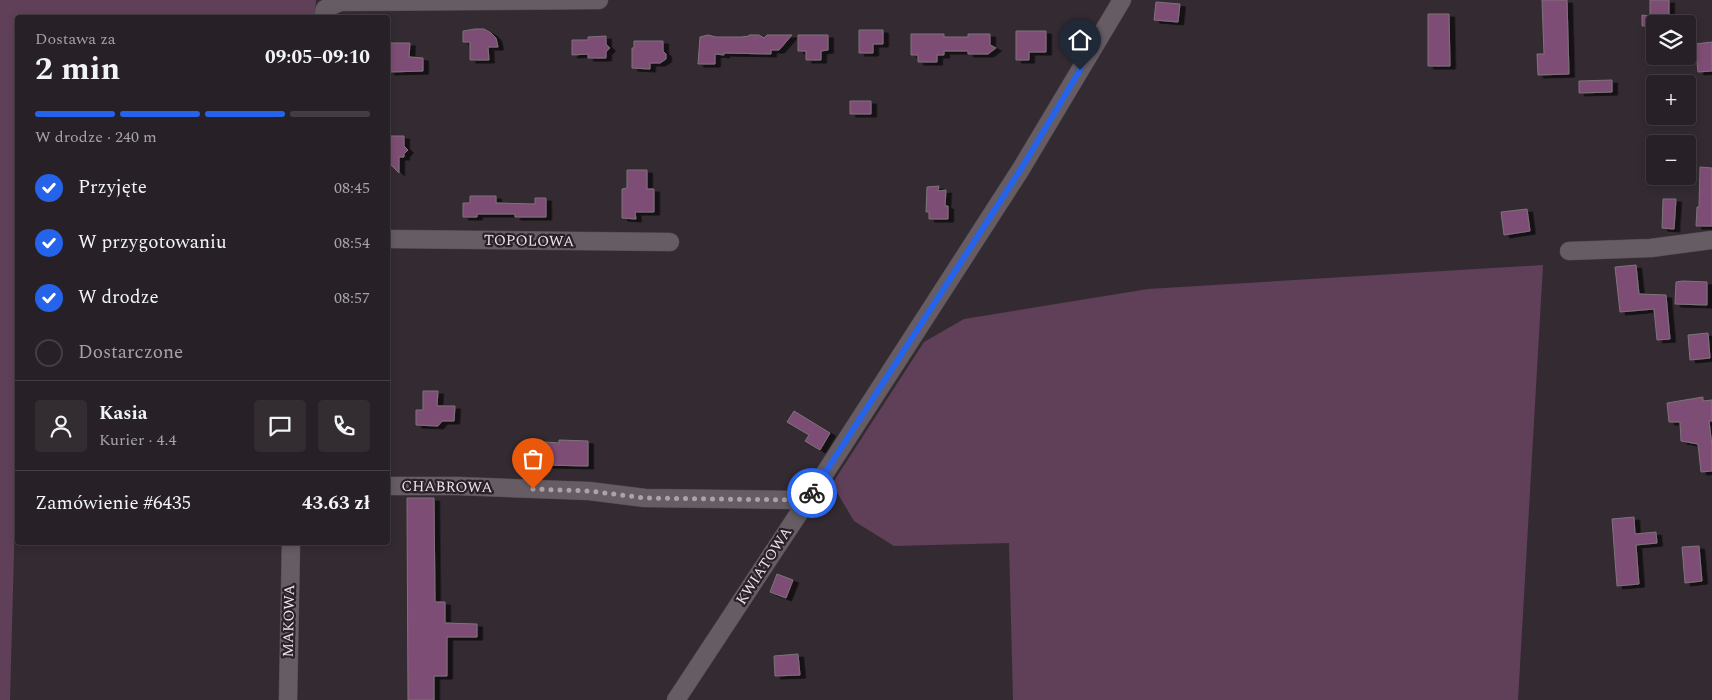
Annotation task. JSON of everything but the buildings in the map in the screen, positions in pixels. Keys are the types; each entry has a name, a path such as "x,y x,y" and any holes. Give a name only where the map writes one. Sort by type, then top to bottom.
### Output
{"street":[{"path":"324,13 340,2 599,0"},
{"name":"KWIATOWA","path":"676,700 1021,169 1117,2"},
{"name":"TOPOLOWA","path":"390,239 670,242"},
{"path":"1569,251 1651,248 1712,240"},
{"name":"CHABROWA","path":"390,486 457,486 589,491 645,498 795,500 805,504"},
{"name":"MAKOWA","path":"288,700 291,545"}],"shaded area":[{"path":"0,0 316,0 315,15 15,15 15,514 10,700 0,700"},
{"path":"1543,265 1518,700 1013,700 1009,543 894,546 854,521 832,484 924,342 964,319 1148,289"}],"way so far":[{"path":"533,489 589,491 645,498 795,500 805,504 812,493"}],"route":[{"path":"812,493 1021,169 1080,70"}]}
